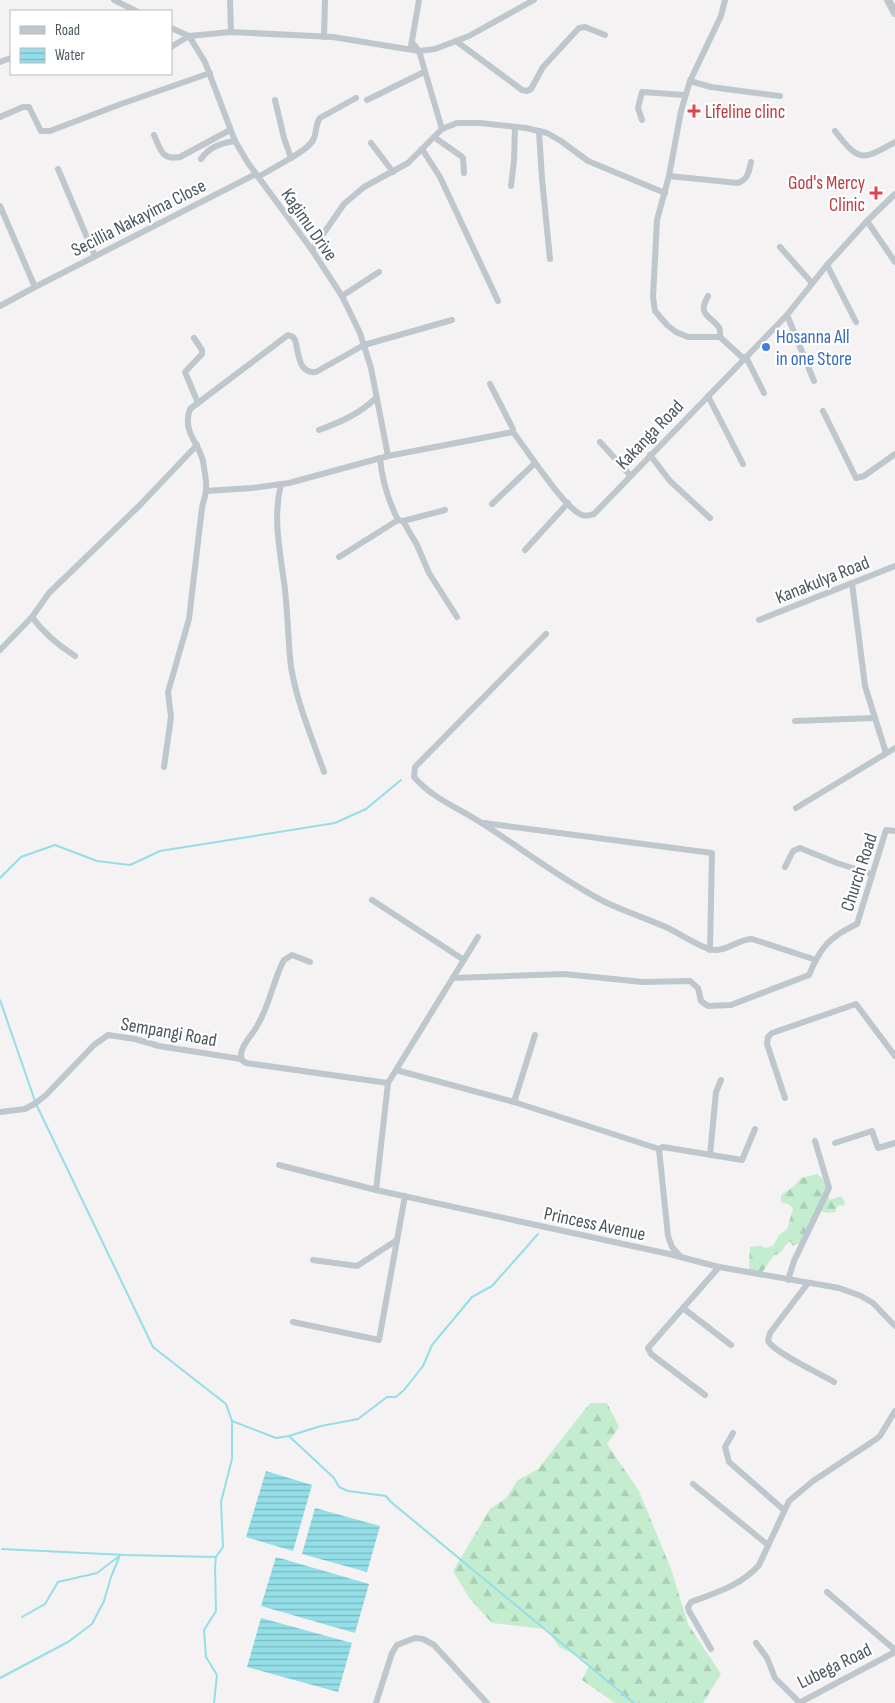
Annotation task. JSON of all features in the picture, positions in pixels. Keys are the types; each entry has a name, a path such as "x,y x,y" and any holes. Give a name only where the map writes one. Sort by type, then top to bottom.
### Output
{"street":[{"path":"114,0 134,10"},
{"path":"230,0 230,32"},
{"path":"324,37 325,0"},
{"path":"411,50 419,0"},
{"path":"172,46 188,36 230,32 324,37 419,51 435,49 469,36 534,0"},
{"path":"720,337 688,337 676,332 655,311 653,297 658,220 685,95 721,16 725,0"},
{"path":"888,0 895,13"},
{"path":"119,10 125,6"},
{"path":"456,41 522,90 527,91 531,89 543,67 579,28 585,27 605,35"},
{"path":"172,28 188,36"},
{"name":"Kagimu Drive","path":"188,36 210,73 235,141 342,296 364,346 371,368 388,456"},
{"path":"412,42 419,51 442,129"},
{"path":"367,100 424,72"},
{"path":"0,118 23,107 30,107 41,131 50,131 210,73"},
{"path":"690,81 711,87 780,96"},
{"path":"642,120 638,108 642,92 685,95"},
{"name":"Secillia Nakayima Close","path":"0,306 34,287 291,158 311,143 314,138 316,123 320,118 356,98"},
{"path":"275,100 291,158"},
{"path":"312,250 344,204 364,187 408,163 442,129 457,123 480,123 539,131 561,141 588,161 665,193"},
{"path":"511,186 514,127"},
{"path":"154,135 163,154 171,158 180,157 230,130"},
{"path":"539,131 550,259"},
{"path":"835,131 850,151 860,156 872,154 895,142"},
{"path":"434,137 461,156 464,173"},
{"path":"201,159 205,152 218,144 235,141"},
{"path":"371,143 393,172"},
{"path":"422,149 440,177 498,301"},
{"path":"669,176 738,183 747,178 751,162"},
{"path":"58,169 95,256"},
{"name":"Kakanga Road","path":"490,384 513,428 513,432 535,462 568,503 582,515 594,514 786,315 827,265 867,221 895,194"},
{"path":"0,206 34,287"},
{"path":"867,221 895,262"},
{"path":"780,247 812,283"},
{"path":"827,265 856,322"},
{"path":"342,296 379,272"},
{"path":"708,296 703,305 705,314 718,326 720,337 745,358 764,393"},
{"path":"786,315 814,381"},
{"path":"164,766 171,717 168,692 189,619 202,508 206,490 202,460 190,435 187,422 190,409 286,336 290,335 295,340 303,369 308,372 320,371 364,346 452,320"},
{"path":"194,338 202,350 202,354 185,372 198,403"},
{"path":"708,396 743,464"},
{"path":"320,430 355,415 376,398"},
{"path":"822,411 856,478 864,476 895,454"},
{"path":"206,490 252,488 281,484 388,456 513,432"},
{"path":"600,442 630,476"},
{"path":"0,650 32,617 49,593 140,505 196,445"},
{"path":"650,455 678,489 710,518"},
{"path":"380,458 384,486 389,503 417,545 429,573 457,617"},
{"path":"492,504 535,462"},
{"path":"281,484 278,495 277,528 279,555 288,611 291,666 302,708 324,772"},
{"path":"525,550 568,503"},
{"path":"339,557 401,520 444,510"},
{"name":"Kanakulya Road","path":"760,620 895,566"},
{"path":"852,583 865,686 886,753"},
{"path":"32,617 42,631 75,656"},
{"path":"546,634 415,767 414,777 421,785 442,801 482,823 551,870 599,898 669,928 710,950 721,950 746,939 752,939 816,960"},
{"path":"795,721 874,718"},
{"path":"796,808 895,748"},
{"path":"482,823 712,853 710,950"},
{"name":"Church Road","path":"453,978 564,974 644,982 690,980 698,988 701,1001 708,1006 731,1005 809,975 829,940 857,924 886,830 895,832"},
{"path":"785,867 793,851 800,848 871,874"},
{"path":"372,900 464,960"},
{"path":"376,1190 388,1083 478,937"},
{"path":"310,962 292,955 284,960 269,1002 257,1026 242,1049 241,1059 246,1063 388,1083"},
{"path":"785,1098 767,1044 768,1037 772,1033 856,1004 895,1056"},
{"name":"Sempangi Road","path":"0,1112 25,1109 36,1103 94,1045 108,1035 159,1046 241,1059"},
{"path":"514,1102 535,1035"},
{"path":"396,1070 514,1102 659,1149 663,1146 742,1160 755,1129"},
{"path":"710,1155 716,1092 721,1080"},
{"path":"835,1143 872,1131 878,1148 895,1143"},
{"path":"788,1280 794,1261 829,1188 815,1141"},
{"path":"659,1149 668,1236 672,1247 681,1257"},
{"name":"Princess Avenue","path":"279,1165 376,1190 719,1267 839,1288 861,1296 879,1308 894,1325"},
{"path":"293,1322 380,1340 405,1196"},
{"path":"313,1260 358,1266 397,1240"},
{"path":"705,1395 648,1350 650,1345 719,1267"},
{"path":"808,1283 770,1333 768,1341 771,1346 780,1352 834,1382"},
{"path":"683,1308 731,1345"},
{"path":"894,1325 895,1316"},
{"path":"711,1649 689,1612 688,1607 691,1602 727,1587 752,1573 759,1565 789,1501 813,1481 880,1436 895,1411"},
{"path":"733,1433 725,1447 729,1462 784,1510"},
{"path":"693,1484 768,1545"},
{"path":"827,1592 895,1651"},
{"path":"378,1703 392,1653 397,1645 409,1639 423,1639 434,1645 487,1703"},
{"name":"Lubega Road","path":"756,1642 767,1658 774,1678 801,1702 895,1651"}],"green space":[{"path":"817,1174 823,1179 830,1200 841,1196 845,1202 844,1206 838,1205 835,1212 826,1213 821,1211 804,1241 793,1246 790,1241 780,1253 774,1255 761,1274 749,1269 750,1247 760,1246 766,1248 773,1246 779,1235 787,1229 793,1209 790,1205 781,1202 781,1195 794,1186 801,1178"},
{"path":"590,1403 607,1403 619,1427 607,1444 639,1491 671,1569 688,1624 721,1674 703,1703 615,1703 582,1680 589,1666 584,1659 559,1647 547,1629 492,1623 470,1599 453,1571 490,1509 506,1498 518,1480 538,1469"}],"water":[{"path":"266,1471 312,1485 293,1551 246,1537"},
{"path":"315,1508 380,1526 367,1572 302,1554"},
{"path":"276,1557 369,1584 355,1633 261,1606"},
{"path":"261,1618 352,1643 338,1692 247,1667"}],"waterway":[{"path":"0,878 21,857 55,845 97,861 130,865 160,851 335,823 366,809 401,780"},
{"path":"0,1000 35,1101"},
{"path":"37,1106 153,1347 226,1404 232,1421 232,1459 221,1502 223,1547 216,1557 215,1567 216,1611 204,1630 206,1657 217,1675 214,1703"},
{"path":"289,1436 321,1426 358,1419 387,1397 396,1397 423,1366 432,1345 472,1297 492,1286 538,1234"},
{"path":"232,1421 276,1438 289,1436 334,1478 339,1487 348,1491 386,1496 634,1703"},
{"path":"2,1549 216,1557"},
{"path":"0,1678 68,1642 92,1624 104,1601 120,1555"},
{"path":"22,1617 45,1604 58,1582 97,1573 118,1557"}],"place":[{"name":"Lifeline clinc","path":"694,111"},
{"name":"God's Mercy Clinic","path":"876,193"},
{"name":"Hosanna All in one Store","path":"766,347"}]}
